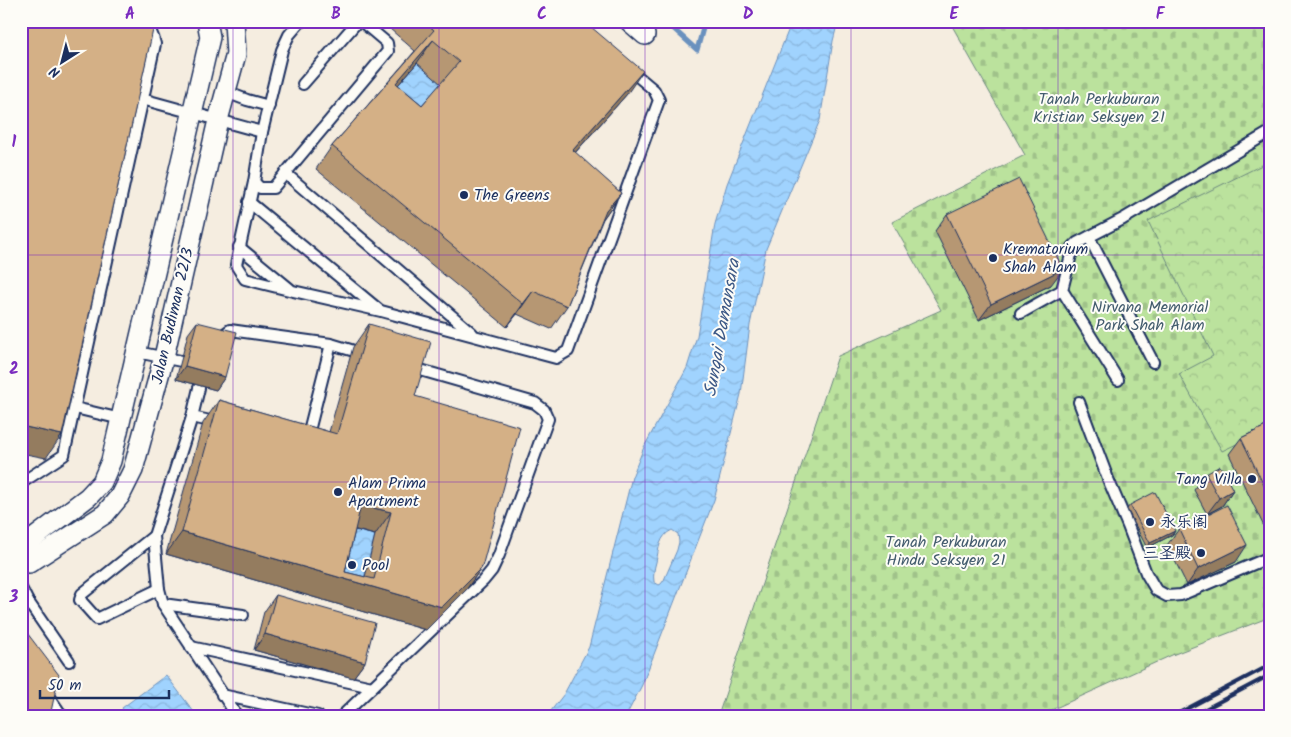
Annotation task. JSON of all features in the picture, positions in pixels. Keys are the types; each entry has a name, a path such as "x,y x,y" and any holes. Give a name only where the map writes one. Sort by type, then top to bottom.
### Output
{"street":[{"name":"Jalan Budiman 22/3","path":"23,559 102,482 111,461 210,37 207,21"},
{"name":"Jalan Budiman 22/3","path":"23,559 105,514 120,496 134,470 173,359 218,120 236,54 234,21"},
{"path":"629,21 645,36"}],"lane":[{"path":"21,484 64,455 155,44 152,31 142,24 130,21"},
{"path":"301,21 289,35 282,50 262,132 254,182 236,265 246,279 381,311 556,358 568,351 659,100 654,90 623,65"},
{"path":"254,182 260,188 273,188 388,51 387,43 359,21 304,84"},
{"path":"226,92 269,106"},
{"path":"142,100 262,132"},
{"path":"1118,380 1062,290 1073,247 1076,243 1123,219 1270,132"},
{"path":"286,174 475,335"},
{"path":"249,202 381,311"},
{"path":"1089,237 1153,362"},
{"path":"239,247 293,291"},
{"path":"1021,313 1062,290"},
{"path":"214,341 230,330 331,344 377,358"},
{"path":"294,441 302,438 310,431 331,344"},
{"path":"137,352 173,359"},
{"path":"342,716 483,581 492,570 548,419 544,410 535,404 396,363"},
{"path":"199,388 192,417 154,536 159,589 163,604 237,716"},
{"path":"1079,402 1146,572 1156,590 1166,596 1181,595 1270,557"},
{"path":"75,408 121,419"},
{"path":"192,417 229,426"},
{"path":"154,536 82,594 80,600 97,619 159,589"},
{"path":"21,588 27,600 69,660"},
{"path":"163,604 243,615"},
{"path":"191,647 372,687"},
{"path":"38,682 62,716"},
{"path":"222,695 318,716"}],"green space":[{"path":"955,21 1270,21 1270,617 1172,655 1038,716 718,716 838,356 941,310 892,222 1025,155 951,24"},
{"path":"1264,164 1270,175 1270,428 1222,451 1179,374 1213,356 1148,221"}],"water":[{"name":"Sungai Damansara","path":"792,21 838,21 820,120 766,249 750,325 741,394 714,500 642,685 626,716 547,716 564,694 589,647 632,477 644,447 687,368 697,336 715,224 727,184","holes":["672,530 678,534 677,550 664,580 659,585 654,582 654,574 660,543 664,536"]},
{"path":"417,63 443,85 406,128 380,106"},
{"name":"Pool","path":"345,527 375,535 358,602 329,594"},
{"path":"166,675 197,716 127,716 122,708"}],"building":[{"path":"21,21 155,21 62,435 21,426"},
{"name":"The Greens","path":"423,21 584,21 643,71 573,150 621,193 606,210 567,306 533,291 523,304 332,146 434,30","holes":["433,40 459,62 422,105 396,83"]},
{"name":"Krematorium Shah Alam","path":"1019,179 1063,269 991,304 947,214"},
{"path":"197,322 237,332 225,377 185,366"},
{"name":"Alam Prima Apartment","path":"369,324 431,342 415,396 520,427 482,567 442,607 182,532 219,400 337,434","holes":["361,505 391,512 374,579 345,572"]},
{"path":"1270,424 1270,447 1267,448 1270,454 1270,498 1241,438"},
{"path":"1220,466 1233,490 1219,498 1206,474"},
{"name":"永乐阁","path":"1155,492 1175,531 1150,543 1130,505"},
{"path":"1227,505 1247,545 1198,569 1179,529"},
{"path":"276,595 375,623 365,662 265,634"},
{"path":"21,625 59,675 50,716 21,716"}],"waterway":[{"path":"665,21 697,50 705,21"}],"railway":[{"path":"1173,716 1270,665"},
{"path":"1192,716 1270,675"}],"place":[{"name":"The Greens","path":"464,195"},
{"name":"Krematorium Shah Alam","path":"993,258"},
{"name":"Tang Villa","path":"1252,479"},
{"name":"Alam Prima Apartment","path":"338,492"},
{"name":"永乐阁","path":"1150,522"},
{"name":"三圣殿","path":"1201,553"},
{"name":"Pool","path":"352,565"}],"park label":[{"name":"Tanah Perkuburan Kristian Seksyen 21","path":"1099,108"},
{"name":"Nirvana Memorial Park Shah Alam","path":"1150,316"},
{"name":"Tanah Perkuburan Hindu Seksyen 21","path":"946,551"}]}
